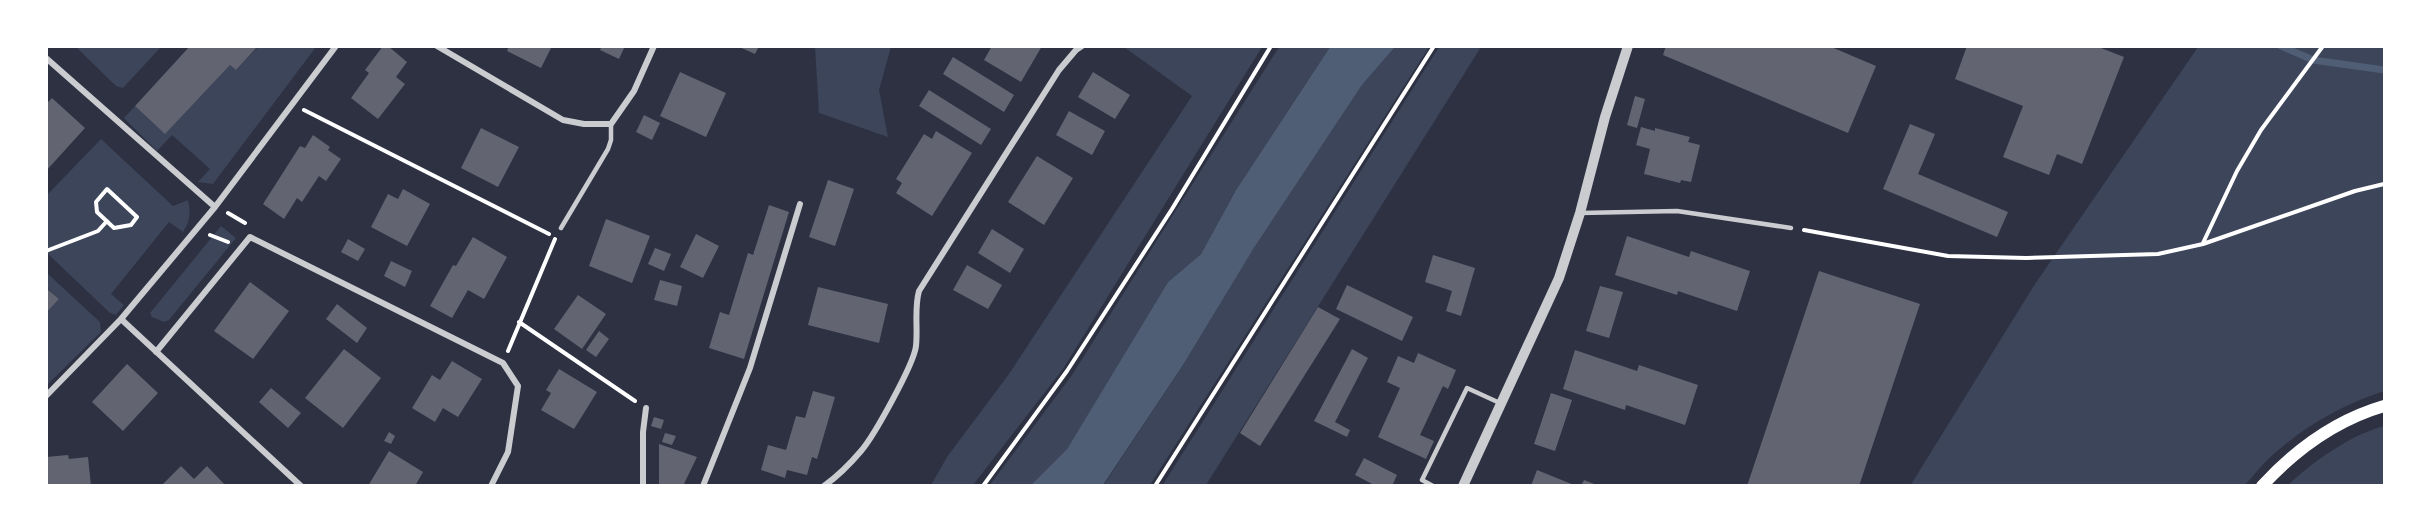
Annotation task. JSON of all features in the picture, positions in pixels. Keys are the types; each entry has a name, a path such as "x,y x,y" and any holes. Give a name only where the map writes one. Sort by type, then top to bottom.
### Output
{"main road":[{"path":"2262,486 2289,459 2326,431 2358,415 2385,406"}],"street":[{"path":"46,396 121,319 215,207 336,46"},
{"path":"437,46 563,120 584,124 611,124 634,91 654,46"},
{"path":"824,486 862,450 908,370 916,347 915,304 919,291 1059,70 1082,46"},
{"path":"1463,486 1559,278 1580,213 1605,117 1628,46"},
{"path":"46,57 215,207"},
{"path":"703,486 750,368 800,204"},
{"path":"156,352 250,237 503,363 518,386 508,452 491,486"},
{"path":"121,319 301,486"},
{"path":"643,486 643,432 646,408"}],"lane":[{"path":"561,228 608,149 611,140 611,124"},
{"path":"1580,213 1677,211 1791,228"},
{"path":"1433,486 1422,480 1467,388 1502,404"}],"path":[{"path":"983,486 1067,371 1172,208 1271,46"},
{"path":"1155,486 1434,46"},
{"path":"2203,244 2237,171 2261,130 2323,46"},
{"path":"293,105 556,238 503,363"},
{"path":"1791,228 1948,256 2026,258 2158,254 2203,244 2355,191 2385,184"},
{"path":"107,189 137,217 131,225 114,228 107,221 97,212 96,202 107,189"},
{"path":"215,207 235,216 249,226 250,237"},
{"path":"46,251 98,231 107,221"},
{"path":"519,322 646,408"}],"shaded area":[{"path":"76,47 161,47 123,88 116,86"},
{"path":"258,47 316,47 213,184 198,182 210,169 172,135 157,151 124,118 135,106 165,133 230,65 236,70"},
{"path":"815,47 891,47 879,90 888,137 819,113"},
{"path":"1124,47 1262,47 1063,369 973,485 931,485 947,457 1009,374 1192,96"},
{"path":"1279,47 1330,47 1236,190 1201,254 1168,282 1067,449 1031,485 989,486 1072,375"},
{"path":"1330,47 1395,47 1362,85 1254,248 1183,365 1103,485 1031,485 1067,449 1168,282 1201,254 1236,190"},
{"path":"1395,47 1429,47 1150,485 1103,486 1183,365 1254,248 1362,85"},
{"path":"1439,47 1481,47 1206,485 1162,486"},
{"path":"2198,47 2384,47 2384,391 2355,402 2301,432 2264,463 2245,485 1910,486 2035,284"},
{"path":"101,139 173,206 188,200 189,209 189,217 183,232 169,222 111,294 124,305 116,315 110,313 47,253 46,196"},
{"path":"221,226 236,238 169,320 164,322 152,317 150,313"},
{"path":"47,273 100,322 101,332 47,385 46,313 59,299 47,288"},
{"path":"2384,426 2384,485 2288,485 2309,467 2346,442"}],"building":[{"path":"190,46 258,46 236,70 230,65 165,134 135,106"},
{"path":"383,46 388,46 407,62 396,77 405,84 378,119 351,98 369,73 365,70"},
{"path":"509,46 552,46 541,68 507,51"},
{"path":"602,46 625,46 619,59 600,50"},
{"path":"737,46 759,46 755,54"},
{"path":"992,46 1042,46 1021,82 984,60"},
{"path":"1666,46 1829,46 1876,66 1848,133 1663,55"},
{"path":"1967,46 2096,46 2124,57 2082,164 2057,154 2049,175 2003,157 2023,106 1955,79"},
{"path":"953,57 1014,95 1004,112 943,74"},
{"path":"680,72 726,93 706,137 660,116"},
{"path":"1093,72 1130,95 1115,119 1078,97"},
{"path":"929,90 991,129 981,145 919,106"},
{"path":"1635,96 1645,99 1637,128 1627,125"},
{"path":"52,98 85,128 46,171 46,104"},
{"path":"1069,111 1105,131 1092,155 1056,135"},
{"path":"644,115 660,123 652,140 636,132"},
{"path":"1910,124 1935,134 1918,174 2008,212 1997,237 1883,189"},
{"path":"1641,127 1655,131 1655,128 1690,137 1688,142 1700,145 1691,182 1681,180 1680,183 1644,174 1650,149 1636,145"},
{"path":"481,128 519,147 498,187 461,168"},
{"path":"936,131 972,153 932,216 896,193 902,183 896,179 924,134 932,139"},
{"path":"313,135 330,147 328,150 341,159 326,181 319,176 302,202 297,198 284,219 263,204 300,146 305,148"},
{"path":"1037,156 1073,178 1044,225 1008,202"},
{"path":"828,180 854,189 835,246 809,237"},
{"path":"403,189 430,204 407,246 371,227 388,194 398,199"},
{"path":"769,205 789,212 744,359 709,348 720,312 729,315 748,253 753,255"},
{"path":"606,219 650,236 632,283 589,266"},
{"path":"992,229 1024,249 1010,273 978,253"},
{"path":"696,234 719,246 703,278 680,267"},
{"path":"1627,236 1689,257 1691,251 1750,271 1737,311 1678,291 1677,295 1615,275"},
{"path":"473,237 507,257 484,299 468,290 452,318 430,306 453,265 456,266"},
{"path":"348,239 365,249 358,261 341,252"},
{"path":"655,248 671,254 664,271 648,264"},
{"path":"1433,255 1475,268 1461,316 1446,311 1452,291 1425,282"},
{"path":"391,261 412,271 405,287 384,276"},
{"path":"967,265 1002,285 988,309 953,290"},
{"path":"1819,271 1920,304 1859,486 1747,486"},
{"path":"660,280 682,286 677,306 654,300"},
{"path":"250,282 289,311 253,359 214,331"},
{"path":"1347,285 1413,317 1402,341 1336,309"},
{"path":"1600,286 1623,292 1609,338 1586,331"},
{"path":"818,287 888,304 879,343 808,325"},
{"path":"46,288 59,299 46,313"},
{"path":"578,295 606,314 582,349 554,329"},
{"path":"337,304 367,328 357,343 326,319"},
{"path":"1318,307 1340,319 1260,446 1240,433"},
{"path":"599,331 609,339 596,357 586,350"},
{"path":"344,349 381,378 343,428 305,398"},
{"path":"1352,349 1368,358 1335,422 1350,430 1347,437 1314,421"},
{"path":"1575,350 1637,371 1639,365 1698,385 1685,425 1626,405 1625,410 1563,389"},
{"path":"1418,353 1456,370 1448,389 1443,386 1420,435 1434,441 1426,459 1378,437 1400,388 1387,382 1398,356 1414,363"},
{"path":"452,361 482,379 458,417 443,408 435,422 412,408 432,375 440,380"},
{"path":"127,364 158,393 123,431 92,402"},
{"path":"559,369 597,392 574,429 541,410 551,393 546,390"},
{"path":"271,388 301,413 288,428 259,402"},
{"path":"813,391 835,397 817,459 812,457 807,475 787,470 785,478 761,470 768,445 786,450 796,416 805,418"},
{"path":"1551,393 1572,400 1555,451 1534,444"},
{"path":"654,417 664,420 661,429 651,426"},
{"path":"389,432 395,436 391,444 384,441"},
{"path":"665,433 676,436 672,445 662,442"},
{"path":"659,444 697,457 683,486 659,486"},
{"path":"389,451 423,472 415,486 368,486"},
{"path":"68,455 69,459 88,457 91,486 46,486 46,457"},
{"path":"1364,458 1397,475 1392,486 1376,486 1355,475"},
{"path":"181,466 194,479 207,466 226,486 161,486"},
{"path":"1537,470 1574,485 1574,486 1531,486"},
{"path":"1584,480 1597,485 1597,486 1581,486"}],"waterway":[{"path":"2281,46 2313,60 2384,70"}]}
